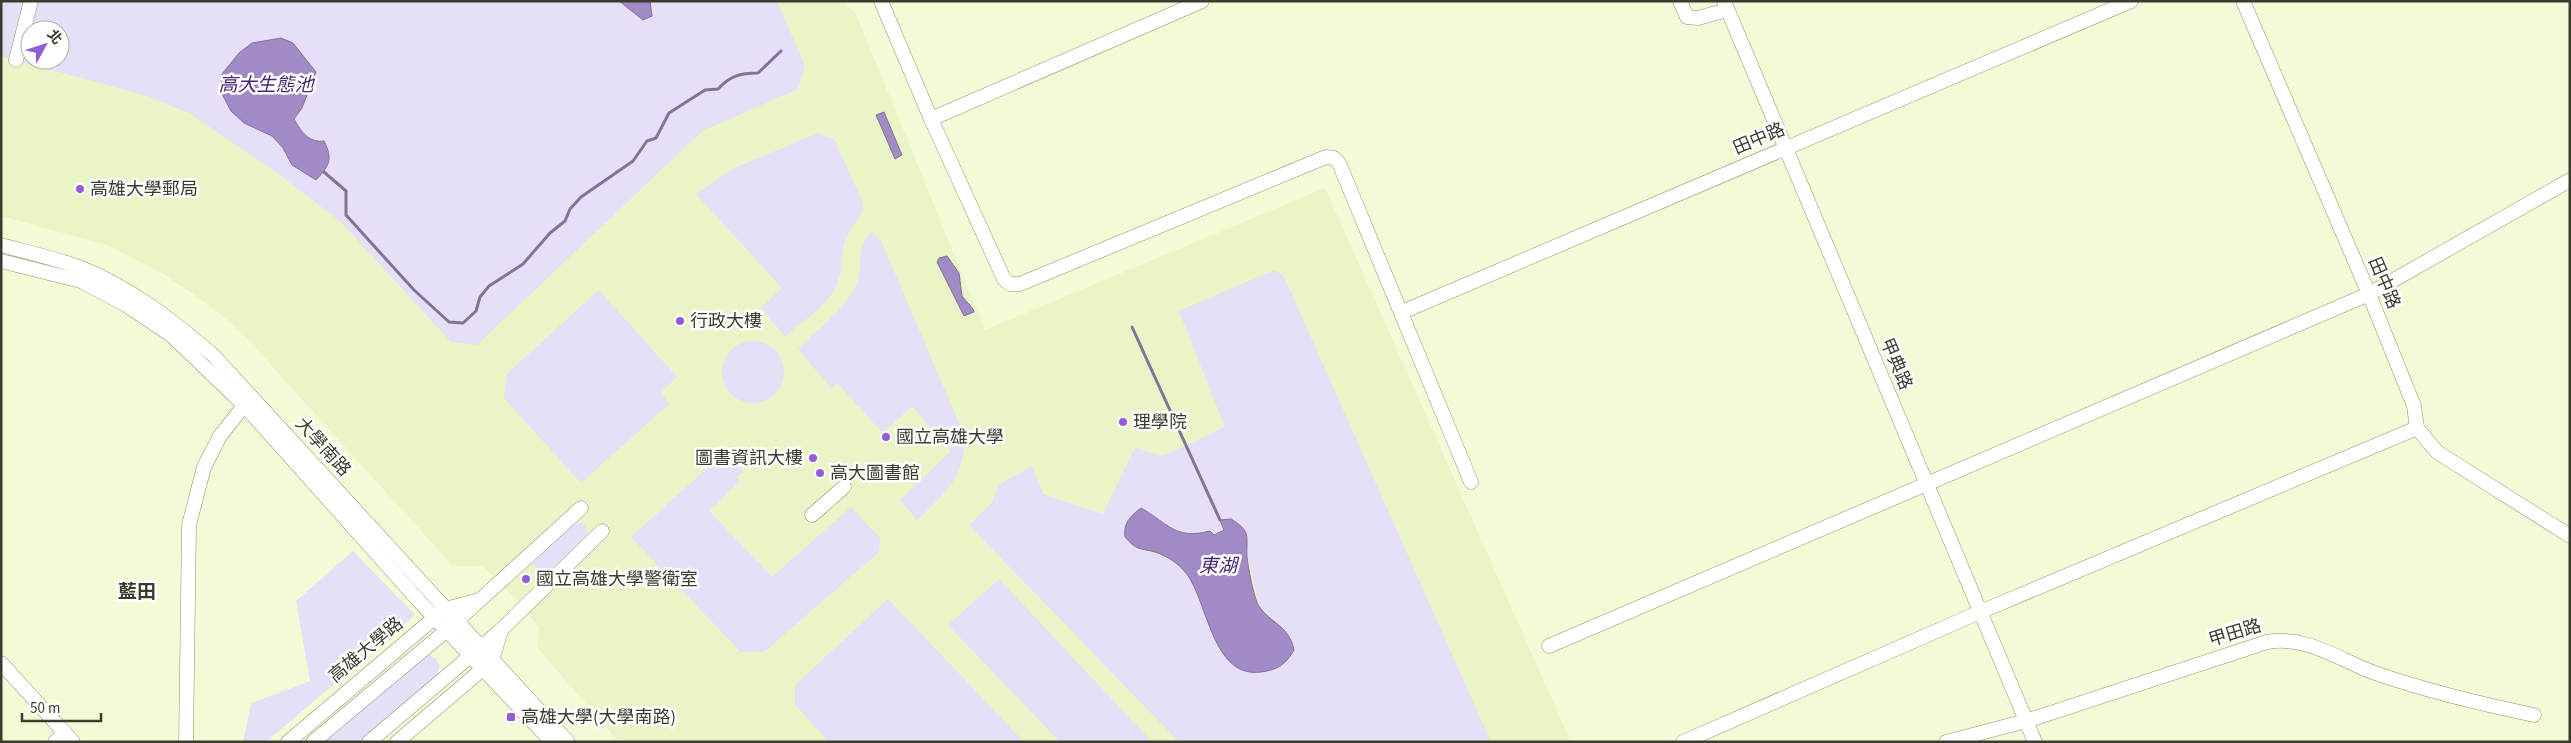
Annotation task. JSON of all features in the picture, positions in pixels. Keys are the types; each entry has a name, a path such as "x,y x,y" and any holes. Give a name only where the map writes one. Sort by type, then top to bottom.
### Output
{"street":[{"path":"16,60 31,1"},
{"path":"881,1 931,119 1004,279 1010,284 1020,284 1326,157 1334,158 1339,163 1471,482"},
{"path":"931,119 1202,1"},
{"path":"1680,1 1687,17 1698,18 1725,5"},
{"name":"田中路","path":"1402,312 2131,1"},
{"name":"田中路","path":"2243,1 2369,294 2414,406 2417,428"},
{"name":"甲典路","path":"1725,5 2035,742"},
{"path":"1549,646 2369,294 2570,180"},
{"name":"大學南路","path":"1,245 80,267 127,292 179,327 213,355 247,400 488,665 552,742"},
{"name":"大學南路","path":"1,260 82,281 126,305 171,335 247,400"},
{"path":"186,742 189,525 204,467 220,436 247,400"},
{"path":"1683,742 1980,612 2417,428 2437,452 2570,536"},
{"path":"812,515 844,487"},
{"name":"高雄大學路","path":"313,742 452,626 477,601 581,508"},
{"path":"369,742 501,630 602,531"},
{"name":"高雄大學路","path":"288,742 440,613 477,601"},
{"path":"397,742 488,665 501,630"},
{"name":"甲田路","path":"1946,742 2026,721 2267,642 2280,640 2309,645 2374,672 2476,703 2534,715"},
{"path":"1,663 65,739"},
{"name":"大學南路","path":"488,665 568,742"}],"shaded area":[{"name":"國立高雄大學","path":"1,1 842,1 856,14 985,330 1325,188 1571,742 619,742 537,647 539,628 524,608 483,566 453,566 242,333 208,304 162,273 107,245 1,216"},
{"path":"1,1 777,1 805,66 798,89 702,131 477,345 451,342 341,222 276,172 189,113 147,96 52,70 70,70 70,20 20,20 20,61 1,56"},
{"path":"818,133 834,139 863,203 863,208 862,213 849,231 845,241 840,276 834,289 816,312 785,336 761,308 782,288 696,194 732,169"},
{"path":"873,233 881,241 964,435 964,450 961,462 952,483 917,520 900,500 951,451 912,406 883,433 837,383 831,388 798,349 851,295 858,280 862,248 869,234"},
{"path":"1275,270 1284,277 1491,742 1179,742 969,525 992,503 999,485 1032,466 1043,494 1103,514 1135,448 1163,456 1225,427 1179,311","holes":["1141,508 1180,532 1198,533 1210,531 1214,536 1224,530 1247,552 1259,605 1282,627 1200,600 1190,578 1176,564 1168,558 1135,547"]},
{"path":"599,290 677,377 661,392 669,404 581,483 504,398 507,374"},
{"path":"747,341 759,341 775,350 782,360 784,372 782,384 775,394 759,403 747,403 736,398 727,389 722,378 722,366 727,355 736,346"},
{"path":"725,452 744,472 737,477 740,481 709,511 772,577 851,507 880,538 879,552 764,652 741,652 631,537"},
{"path":"580,522 586,527 588,536 544,576 531,561 576,523"},
{"path":"353,551 415,615 266,742 243,742 251,703 310,681 296,601"},
{"path":"999,579 1152,742 1060,742 948,625"},
{"path":"888,599 1024,742 829,742 795,705 795,685"},
{"path":"428,654 436,659 440,666 435,679 360,742 319,742"}],"water":[{"path":"619,1 650,1 652,16 643,20"},
{"name":"高大生態池","path":"281,38 293,43 316,72 302,108 294,119 299,128 309,138 324,141 327,147 329,162 316,180 292,165 283,148 272,136 244,123 231,111 221,92 222,74 239,53 252,43"},
{"path":"884,112 902,155 895,159 876,115"},
{"path":"947,256 959,273 962,296 974,312 964,316 937,262 939,258"},
{"name":"東湖","path":"1141,508 1180,532 1198,533 1210,531 1214,535 1224,530 1220,520 1231,519 1242,527 1247,539 1247,557 1257,602 1264,612 1284,630 1292,642 1294,650 1285,663 1272,670 1261,672 1245,671 1232,663 1213,636 1194,586 1186,573 1168,558 1136,547 1125,537 1125,528 1128,521"}],"waterway":[{"path":"324,172 346,191 346,215 414,290 449,322 463,323 476,311 480,297 489,286 523,264 550,233 565,221 570,209 581,197 633,161 647,141 656,138 669,113 705,90 718,89 736,76 758,73 781,51"},
{"path":"1132,327 1220,520"}],"place":[{"name":"高雄大學郵局","path":"80,189"},
{"name":"行政大樓","path":"680,321"},
{"name":"理學院","path":"1123,422"},
{"name":"國立高雄大學","path":"886,437"},
{"name":"圖書資訊大樓","path":"813,458"},
{"name":"高大圖書館","path":"820,473"},
{"name":"國立高雄大學警衛室","path":"526,579"},
{"name":"高雄大學(大學南路)","path":"511,717"}],"district":[{"name":"藍田","path":"137,592"}]}
